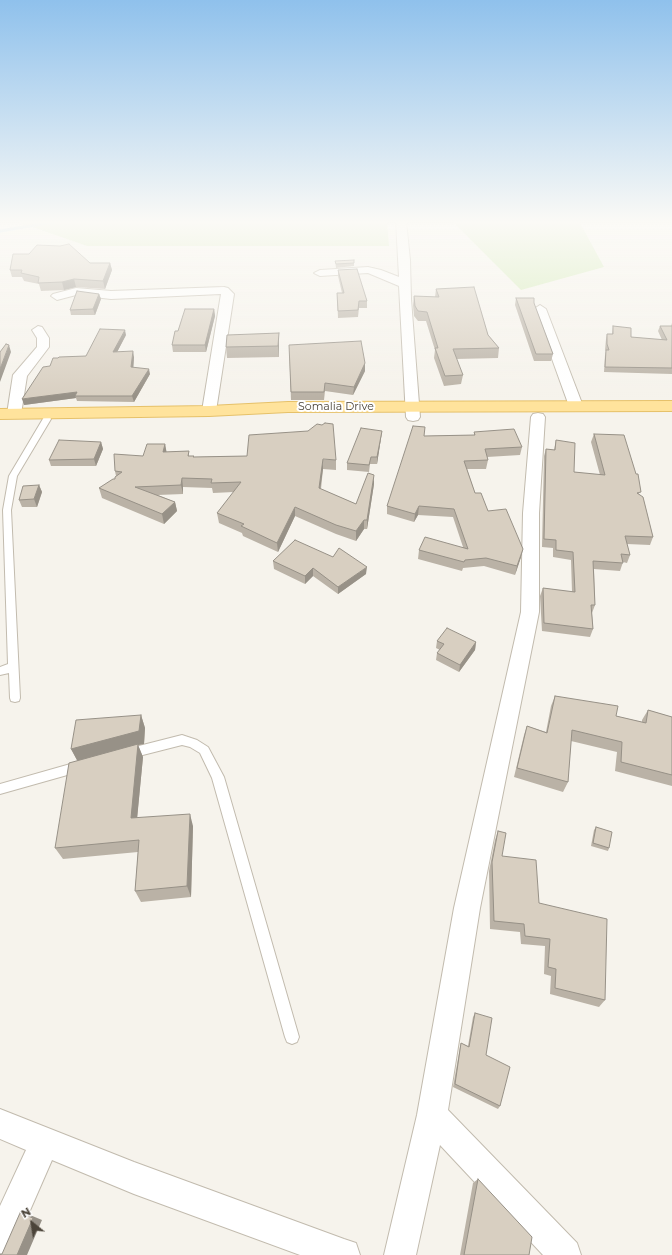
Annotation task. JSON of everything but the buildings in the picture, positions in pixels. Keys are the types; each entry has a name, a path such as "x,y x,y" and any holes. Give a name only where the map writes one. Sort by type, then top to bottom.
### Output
{"main road":[{"name":"Somalia Drive","path":"5,416 47,419 242,420 576,406 672,406"},
{"name":"Somalia Drive","path":"5,416 208,411 288,407 538,417 672,416"}],"street":[{"path":"395,280 405,284"},
{"path":"405,280 412,412"},
{"path":"57,296 76,291 102,295 117,295 224,290 228,294 208,411"},
{"path":"540,309 576,406"},
{"path":"5,416 20,375 43,347 43,338 38,330"},
{"path":"400,1255 432,1115 468,908 530,612 532,574 531,513 538,417"},
{"path":"432,1115 565,1255"},
{"path":"0,1124 134,1178 344,1255"},
{"path":"0,1243 45,1142"}],"lane":[{"path":"15,698 7,510 13,476 47,419"},
{"path":"0,671 14,667"},
{"path":"113,758 182,740 193,743 204,750 218,778 292,1037"},
{"path":"0,789 90,764"}],"green space":[{"path":"511,280 559,280 521,290"}]}
